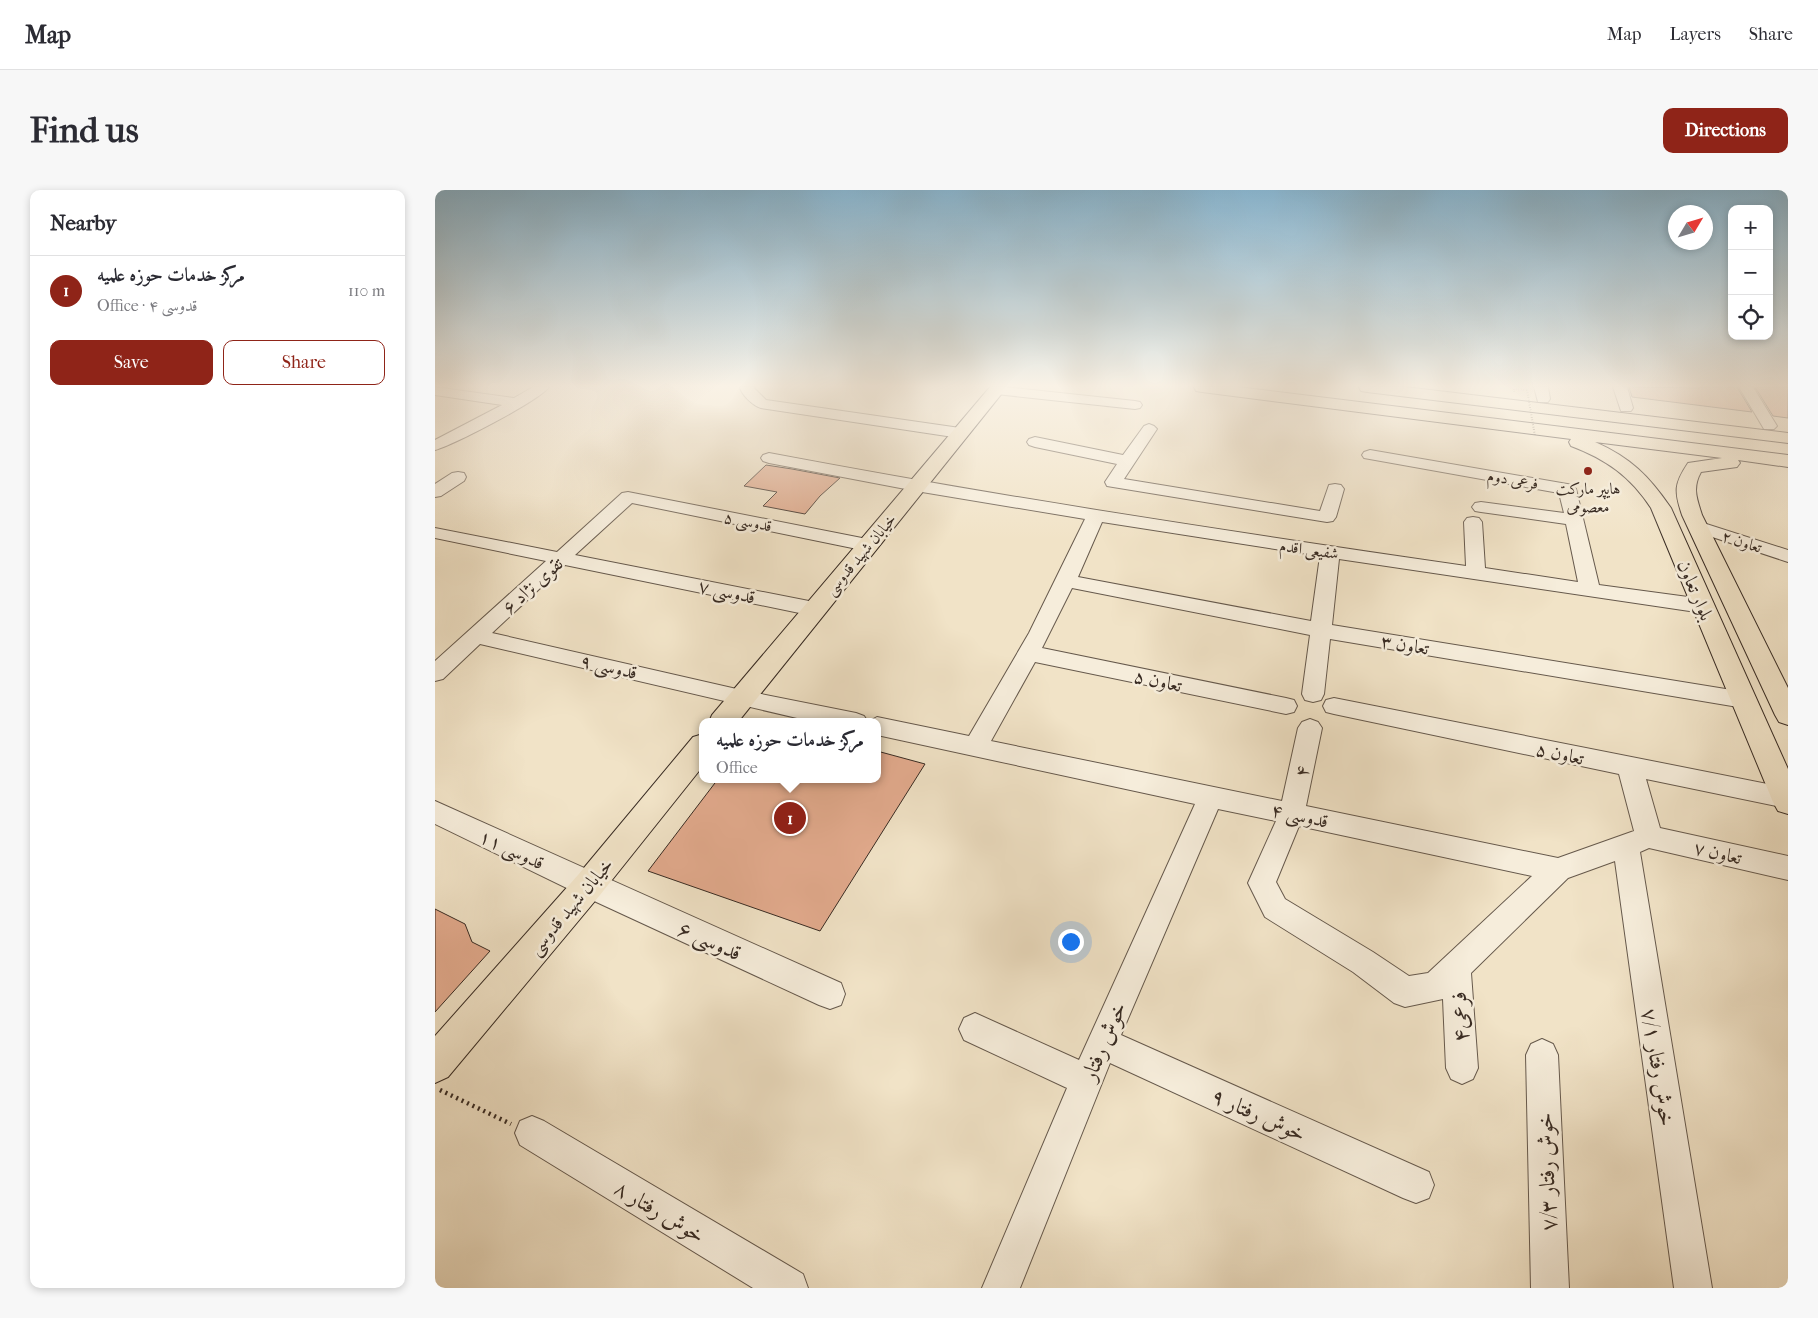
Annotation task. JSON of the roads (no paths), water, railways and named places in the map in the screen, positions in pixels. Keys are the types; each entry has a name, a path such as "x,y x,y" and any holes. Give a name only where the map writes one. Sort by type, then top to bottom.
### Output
{"main road":[{"name":"خیابان شهید قدوسی","path":"725,718 956,438"},
{"name":"بلوار تعاون","path":"1557,438 1606,454 1621,463 1645,485 1661,508 1787,799"},
{"path":"1587,438 1788,461"},
{"path":"1686,438 1788,451"},
{"path":"1621,463 1621,459 1630,452 1647,451 1668,455 1695,467 1756,461 1788,461"},
{"name":"بلوار تعاون","path":"1695,467 1685,480 1685,491 1697,526 1788,715"},
{"name":"خیابان شهید قدوسی","path":"435,1064 589,885 699,750"}],"street":[{"path":"435,445 452,438"},
{"path":"1143,438 1113,482 1214,498 1325,523 1335,489"},
{"path":"1035,442 1128,461"},
{"name":"فرعی دوم","path":"1370,455 1567,488 1574,520"},
{"name":"شفیعی اقدم","path":"769,458 916,486 1199,533 1703,606"},
{"path":"435,492 458,477"},
{"name":"قدوسی ۵","path":"628,497 867,545"},
{"name":"تقوی نژاد ۶","path":"435,674 628,497"},
{"path":"1199,533 1214,498"},
{"path":"1476,573 1477,515 1574,520 1590,590"},
{"path":"975,747 1029,653 1067,581 1096,516"},
{"name":"تعاون ۲","path":"1697,526 1788,556"},
{"name":"قدوسی ۷","path":"435,533 814,609"},
{"path":"1313,694 1330,552"},
{"name":"تعاون ۳","path":"1067,581 1321,630 1744,700"},
{"name":"قدوسی ۹","path":"475,636 741,698"},
{"name":"تعاون ۵","path":"1029,653 1287,706"},
{"path":"1298,694 1313,694 1321,696 1334,706 1335,718 1332,723 1319,729 1302,727 1289,718 1286,712 1287,701 1298,694"},
{"path":"741,698 837,718"},
{"name":"تعاون ۵","path":"1334,706 1787,799"},
{"name":"قدوسی ۴","path":"881,727 1558,870"},
{"name":"۴","path":"1310,728 1292,813 1262,883 1275,908 1363,962 1405,992 1435,987 1456,967"},
{"path":"1456,967 1558,870 1637,841 1630,767"},
{"name":"خوش رفتار","path":"1001,1288 1086,1080 1211,796"},
{"name":"قدوسی ۱۱","path":"435,812 589,885"},
{"name":"تعاون ۷","path":"1637,841 1788,868"},
{"name":"خوش رفتار ۷/۱","path":"1637,841 1693,1288"},
{"name":"قدوسی ۶","path":"589,885 830,994"},
{"name":"فرعی۴","path":"1456,967 1462,1068"},
{"path":"975,1030 1086,1080"},
{"name":"خوش رفتار ۹","path":"1102,1043 1416,1185"},
{"name":"خوش رفتار ۷/۳","path":"1542,1055 1550,1288"},
{"name":"خوش رفتار ۸","path":"531,1133 789,1288"}],"place":[{"name":"هایپر مارکت معصومی","path":"1588,471"},
{"name":"مرکز خدمات حوزه علمیه","path":"790,818"}]}
